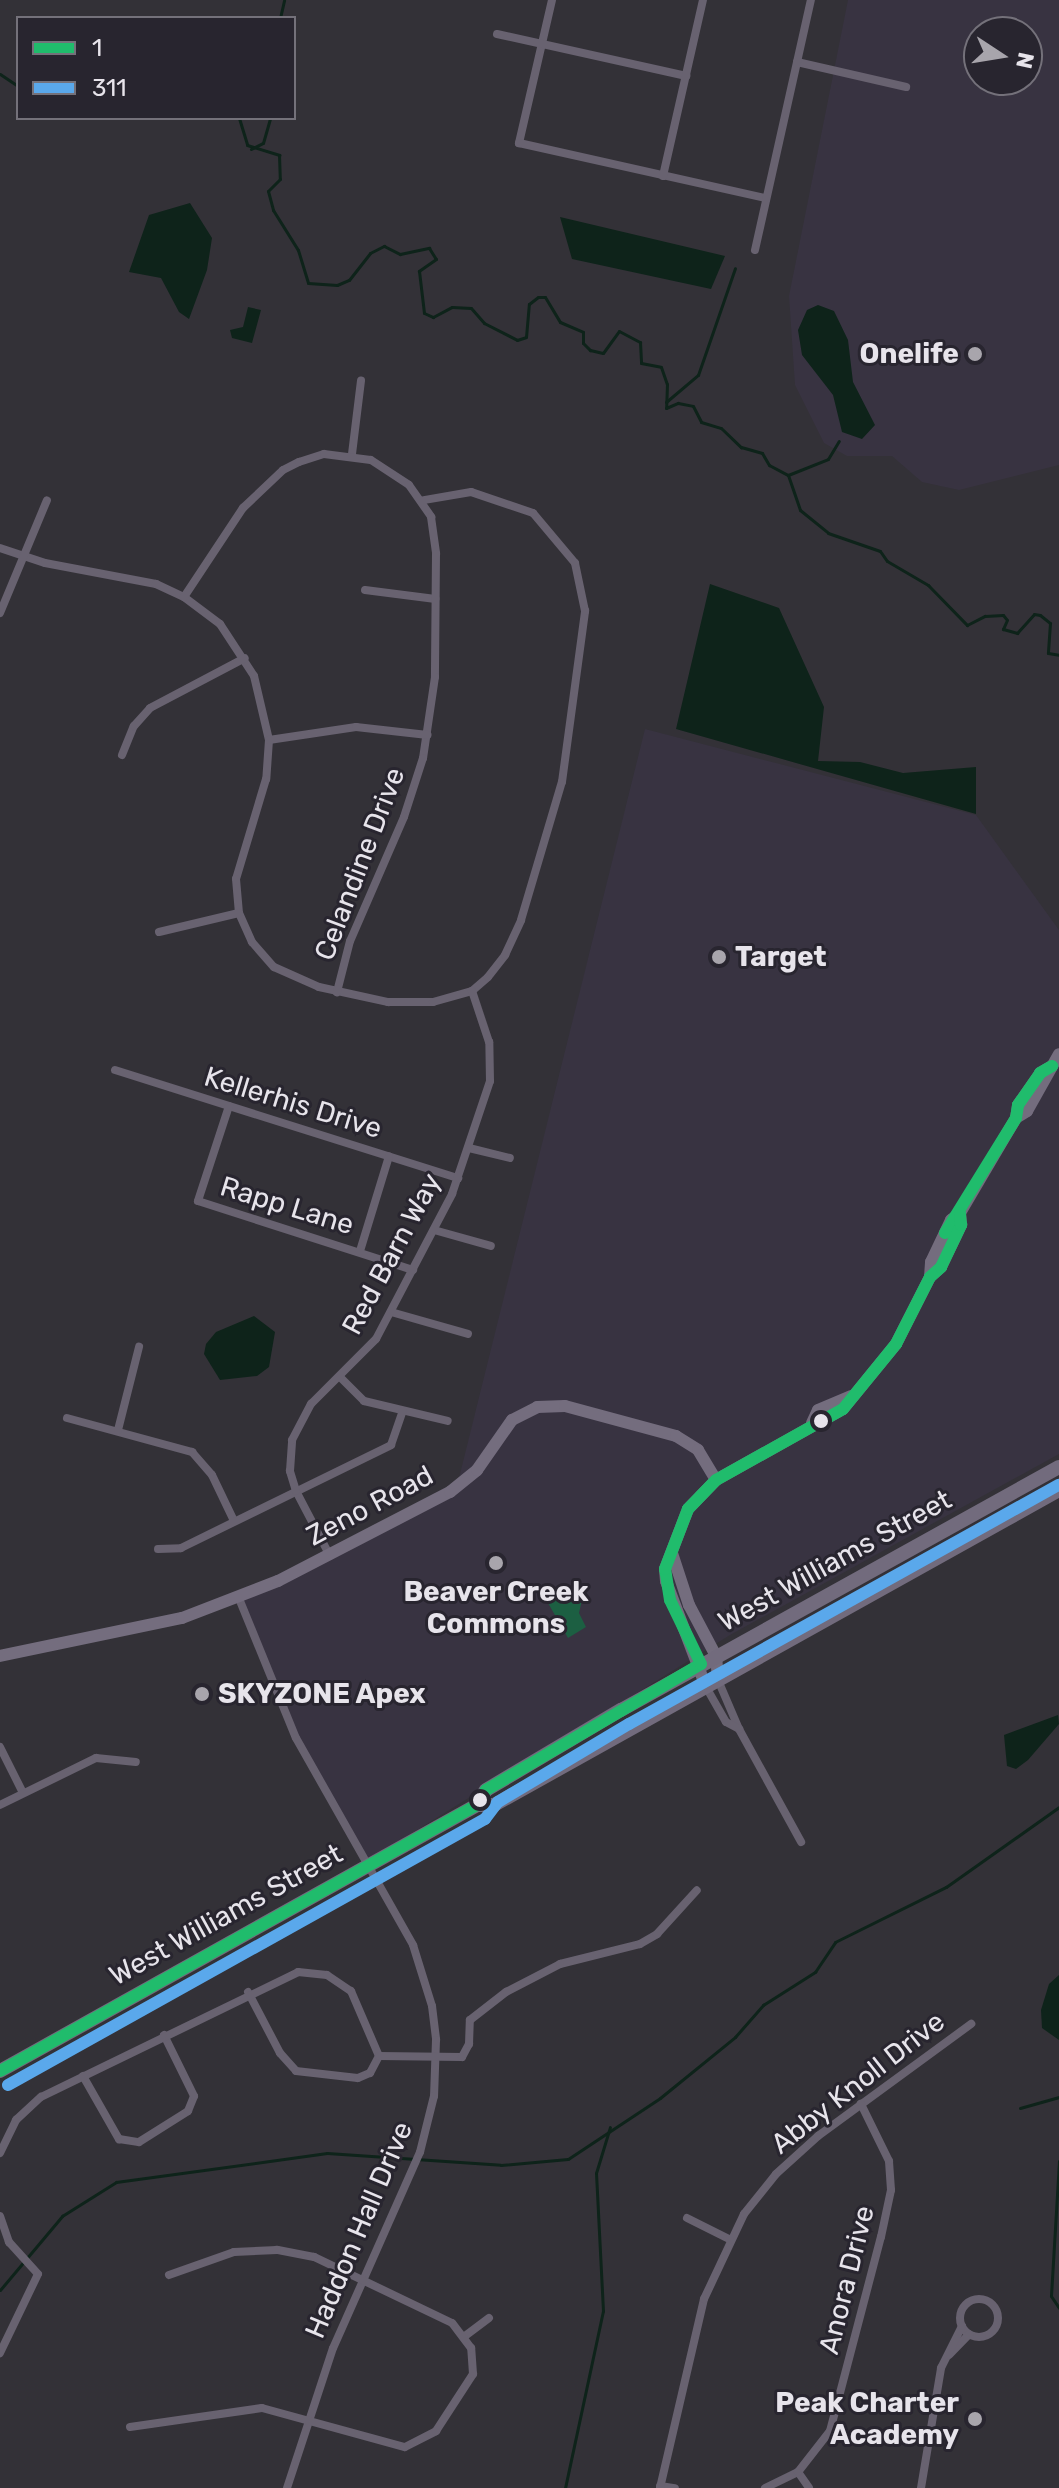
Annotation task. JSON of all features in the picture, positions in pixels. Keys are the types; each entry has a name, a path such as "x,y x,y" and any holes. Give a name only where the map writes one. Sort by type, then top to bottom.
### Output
{"main road":[{"name":"West Williams Street","path":"477,1805 486,1790 701,1664 1059,1467"},
{"name":"West Williams Street","path":"0,2071 477,1805 494,1805 1059,1490"}],"street":[{"path":"552,0 519,143 766,198"},
{"path":"663,176 703,0"},
{"path":"755,250 811,0"},
{"path":"497,34 686,76"},
{"path":"797,62 906,87"},
{"path":"352,454 361,381"},
{"path":"0,548 26,557 146,580 184,597 220,624 245,658 262,696 269,740 266,779 238,865 239,913 252,942 274,967 293,979 337,992 419,1003 472,991 497,967 512,943 552,821 573,725 583,594 575,563 560,540 521,506 471,492 424,500 384,465 352,454 324,454 283,470 230,524 184,597"},
{"path":"0,613 26,557 47,500"},
{"name":"Celandine Drive","path":"337,992 355,927 411,800 428,735 434,693 435,536 424,500"},
{"path":"365,590 435,599"},
{"path":"122,755 134,726 150,708 245,658"},
{"path":"269,740 356,727 428,735"},
{"path":"159,932 239,913"},
{"name":"Red Barn Way","path":"330,1556 296,1491 291,1454 298,1421 367,1351 391,1312 458,1178 486,1099 490,1063 484,1019 472,991"},
{"path":"801,1842 701,1664 670,1600 665,1569 688,1509 716,1480 812,1423 843,1409 896,1344 930,1277 947,1255 961,1225 960,1213 1016,1118 1027,1111 1055,1060"},
{"name":"Kellerhis Drive","path":"115,1070 458,1178"},
{"name":"Rapp Lane","path":"229,1106 198,1201 413,1270"},
{"path":"469,1148 510,1158"},
{"path":"360,1251 389,1156"},
{"path":"434,1230 491,1246"},
{"path":"391,1312 468,1334"},
{"path":"118,1430 139,1347"},
{"path":"340,1377 364,1401 448,1421"},
{"name":"Zeno Road","path":"0,1656 182,1618 330,1556 450,1492 477,1470 512,1420 537,1407 565,1406 676,1436 698,1450 716,1480"},
{"path":"158,1549 181,1548 391,1445 403,1411"},
{"path":"67,1418 176,1445 199,1458 234,1521"},
{"path":"672,1553 689,1605 716,1656 712,1684 726,1722 739,1729"},
{"name":"Haddon Hall Drive","path":"238,1596 296,1738 404,1927 425,1980 435,2055 434,2096 420,2152 362,2278 307,2418 287,2488"},
{"path":"0,1747 23,1793"},
{"path":"0,1805 96,1758 136,1762"},
{"path":"379,2056 462,2057 469,2044 470,2020 506,1992 560,1964 620,1952 650,1938 697,1890"},
{"path":"0,2153 23,2112 83,2076 248,1992 298,1972 336,1979 362,2007 379,2056 373,2069 358,2078 296,2071 280,2053 248,1992"},
{"name":"Abby Knoll Drive","path":"660,2487 704,2299 729,2239 776,2174 861,2104 971,2024"},
{"path":"83,2076 119,2139 139,2142 188,2111 194,2096 164,2035"},
{"name":"Anora Drive","path":"765,2488 798,2472 823,2443 835,2416 889,2205 885,2149 861,2104"},
{"path":"0,2216 9,2242 38,2274 0,2353"},
{"path":"687,2218 729,2239"},
{"path":"130,2427 251,2408 307,2418 387,2444 420,2442 436,2431 468,2386 473,2362 465,2336 452,2323 362,2278 304,2254 263,2250 220,2255 169,2275"},
{"path":"921,2488 943,2362 962,2326 962,2310 969,2302 992,2304 998,2314 994,2330 980,2337 969,2334 962,2326"},
{"path":"465,2336 489,2318"},
{"path":"943,2362 969,2334"},
{"path":"798,2472 809,2488"},
{"path":"660,2487 675,2488"}],"shaded area":[{"path":"848,0 1059,0 1059,465 959,490 922,482 892,456 847,456 824,443 795,385 789,296"},
{"path":"190,203 212,238 207,270 189,319 179,312 161,278 129,272 149,215"},
{"path":"560,217 725,256 711,289 572,259"},
{"path":"818,305 834,311 848,340 853,382 875,425 862,439 842,432 833,395 802,355 798,330 807,310"},
{"path":"248,307 261,310 252,343 232,338 230,330 243,327"},
{"path":"710,584 779,608 824,707 818,761 860,762 903,773 976,767 976,814 676,729"},
{"name":"Beaver Creek Commons","path":"645,729 976,815 1059,930 1059,1454 730,1635 369,1860 296,1738 238,1596 457,1486"},
{"path":"254,1316 275,1332 269,1367 257,1376 220,1380 204,1354 206,1344 216,1332"},
{"path":"1058,1715 1059,1724 1028,1760 1016,1769 1007,1766 1004,1735"},
{"path":"1059,1975 1059,2040 1042,2028 1041,2010 1049,1984"}],"green space":[{"path":"565,1587 584,1591 579,1613 586,1627 568,1638 548,1603"}],"waterway":[{"path":"280,16 284,0"},
{"path":"0,74 16,85"},
{"path":"240,120 247,145 279,155 280,179 268,191 273,210 298,250 308,283 337,285 349,280 370,253 384,246 400,254 429,248 436,259 419,271 424,313 433,317 452,307 471,308 484,323 517,340 526,337 529,304 538,297 545,297 560,322 583,332 583,343 590,350 603,353 619,331 640,342 641,363 661,367 667,384 666,408 678,403 693,406 701,422 721,428 741,447 762,453 769,465 788,475 800,510 828,533 880,551 887,561 928,585 967,625 985,616 1003,615 1007,620 1003,629 1017,633 1034,614 1040,615 1050,623 1048,653 1059,655"},
{"path":"251,149 263,143 269,120"},
{"path":"666,402 698,375 735,268"},
{"path":"788,475 828,459 839,441"},
{"path":"0,2290 62,2216 116,2182 327,2153 501,2165 568,2159 660,2098 735,2037 763,2005 815,1972 835,1942 946,1887 1059,1807"},
{"path":"1020,2108 1059,2097"},
{"path":"565,2488 603,2311 596,2173 610,2127"},
{"path":"1059,2161 1051,2296 1059,2308"}],"transit line":[{"name":"1","path":"945,1233 1016,1118 1018,1105 1040,1073 1052,1066"},
{"name":"1","path":"0,2071 477,1805 486,1790 701,1664 670,1600 665,1569 688,1509 716,1480 843,1409 896,1344 930,1277 941,1267 961,1225 960,1213"},
{"name":"311","path":"8,2085 485,1819 498,1802 629,1724 1059,1485"}],"place":[{"name":"Onelife","path":"975,354"},
{"name":"Target","path":"719,957"},
{"name":"Beaver Creek Commons","path":"496,1563"},
{"name":"SKYZONE Apex","path":"202,1694"},
{"name":"Peak Charter Academy","path":"975,2419"}]}
